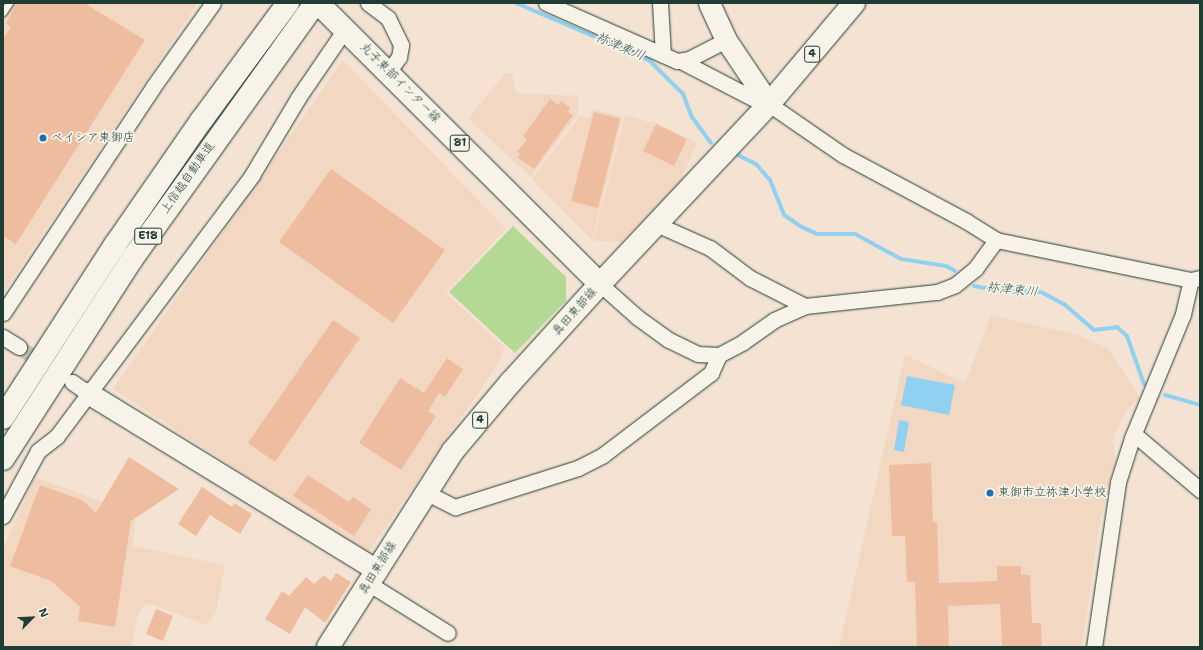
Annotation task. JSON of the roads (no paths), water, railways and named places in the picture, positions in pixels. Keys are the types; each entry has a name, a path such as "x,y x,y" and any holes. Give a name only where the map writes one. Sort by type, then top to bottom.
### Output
{"main road":[{"name":"丸子東部インター線","path":"318,3 389,71 600,284"},
{"name":"真田東部線","path":"328,647 425,492 453,451 511,382 656,224 761,102 854,3"},
{"name":"上信越自動車道","path":"3,418 115,245 201,121 298,7"},
{"name":"上信越自動車道","path":"3,459 47,388 298,7"}],"street":[{"path":"3,313 153,87 213,3"},
{"path":"368,3 388,18 401,45 400,57 389,71"},
{"path":"546,3 663,55 683,62 761,102 843,155 966,221 996,240 1195,279 1183,314 1134,434 1118,482 1094,647"},
{"path":"660,3 663,55"},
{"path":"709,3 726,40 761,102"},
{"path":"3,516 38,451 57,436 80,387 252,175 298,98 345,29"},
{"path":"683,62 726,40"},
{"path":"656,224 710,248 750,278 805,306"},
{"path":"600,284 637,317 669,340 698,354 719,355 743,342 774,320 805,306 937,292 955,286 975,268 996,240"},
{"path":"3,337 19,347"},
{"path":"425,492 455,507 578,468 608,452 711,373 719,355"},
{"path":"80,387 373,576 448,633"},
{"path":"1134,434 1200,490"}],"lane":[{"path":"3,12 9,3"}],"water":[{"path":"907,376 955,385 949,415 901,405"},
{"path":"899,420 909,422 904,452 894,450"}],"waterway":[{"name":"祢津東川","path":"516,3 649,60 683,94 692,117 711,143"},
{"name":"祢津東川","path":"738,155 756,164 770,180 784,215 802,227 817,234 855,234 901,259 946,266 955,271"},
{"name":"祢津東川","path":"974,286 1001,291 1041,292 1064,304 1094,330 1117,327 1127,336 1144,384"},
{"name":"祢津東川","path":"1165,395 1200,405"}],"tunnel":[{"path":"19,347 47,365"}],"place":[{"name":"ベイシア東御店","path":"43,138"},
{"name":"東御市立祢津小学校","path":"990,493"}]}
